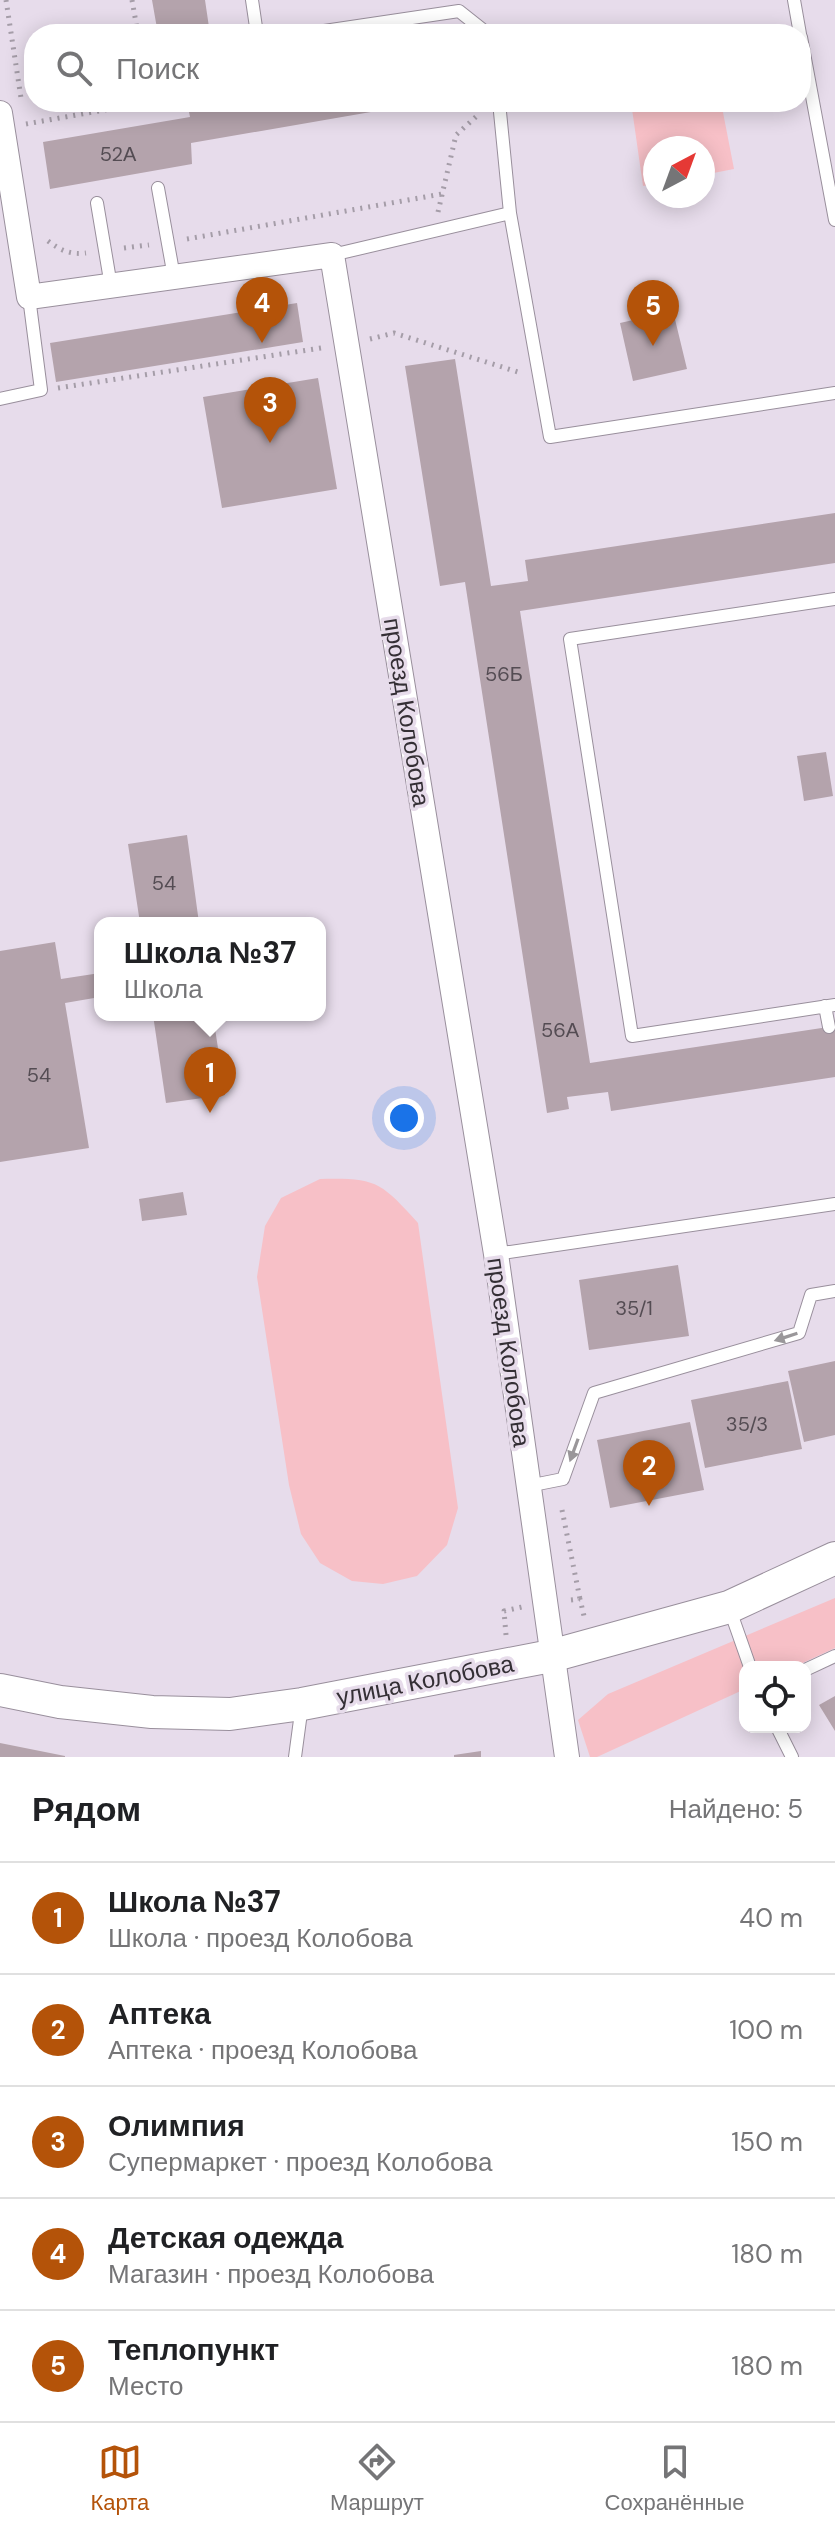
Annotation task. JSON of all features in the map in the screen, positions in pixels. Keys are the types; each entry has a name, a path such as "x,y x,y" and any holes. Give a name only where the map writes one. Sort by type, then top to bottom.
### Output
{"street":[{"path":"0,113 29,297 332,255"},
{"name":"проезд Колобова","path":"332,255 496,1254 567,1757"},
{"name":"улица Колобова","path":"0,1690 60,1702 152,1712 230,1714 302,1704 551,1656 729,1607 835,1558"}],"lane":[{"path":"252,0 256,24"},
{"path":"794,0 799,24"},
{"path":"371,24 459,11 475,24"},
{"path":"811,89 835,220"},
{"path":"500,112 510,213 550,437 835,393"},
{"path":"158,188 174,277"},
{"path":"97,203 111,286"},
{"path":"332,255 510,213"},
{"path":"0,399 41,390 29,297"},
{"path":"829,1027 830,1006 632,1036 570,639 835,599"},
{"path":"496,1254 835,1204"},
{"path":"528,1486 563,1479 594,1393 799,1333 811,1295 835,1291"},
{"path":"729,1607 748,1661"},
{"path":"811,1667 835,1656"},
{"path":"295,1757 302,1704"},
{"path":"780,1733 792,1757"}],"path":[{"path":"132,0 136,24"},
{"path":"25,125 95,112"},
{"path":"433,231 456,135 480,112"},
{"path":"41,390 346,344 394,333 539,378"},
{"path":"556,1480 580,1599"},
{"path":"509,1664 504,1611 544,1603"}],"shaded area":[{"path":"632,112 723,112 734,169 715,173 715,136 643,136 643,186"},
{"path":"320,1179 366,1181 376,1185 395,1198 418,1223 458,1508 447,1545 417,1576 383,1584 352,1581 320,1563 301,1534 289,1485 257,1277 265,1226 281,1198"},
{"path":"835,1598 835,1648 807,1661 739,1661 739,1692 597,1757 590,1757 578,1720 608,1694"}],"building":[{"path":"152,0 205,0 209,24 156,24"},
{"path":"189,112 371,112 191,143 192,164 50,189 43,142 190,117"},
{"path":"297,303 303,342 56,382 50,343"},
{"path":"673,311 687,369 633,381 620,323"},
{"path":"455,359 491,586 528,581 525,560 835,513 835,563 520,611 590,1063 835,1026 835,1077 611,1111 608,1092 567,1097 569,1109 547,1113 465,582 440,586 405,366"},
{"path":"318,378 337,489 222,508 203,397"},
{"path":"826,752 833,796 804,801 797,756"},
{"path":"187,835 198,917 139,917 128,844"},
{"path":"55,942 61,979 94,974 94,998 65,1003 89,1148 0,1162 0,951"},
{"path":"154,1021 214,1021 225,1095 166,1103"},
{"path":"183,1192 187,1215 142,1221 139,1199"},
{"path":"678,1265 689,1336 589,1350 579,1280"},
{"path":"835,1361 835,1435 804,1442 788,1371"},
{"path":"788,1381 802,1449 705,1468 691,1400"},
{"path":"690,1422 704,1490 610,1508 597,1440"},
{"path":"835,1696 835,1731 819,1705"},
{"path":"0,1743 65,1756 65,1757 0,1757"},
{"path":"481,1751 481,1757 454,1757 454,1755"}],"place":[{"name":"Детская одежда","path":"262,343"},
{"name":"Теплопункт","path":"653,346"},
{"name":"Олимпия","path":"270,443"},
{"name":"Школа №37","path":"210,1113"},
{"name":"Аптека","path":"649,1506"}]}
